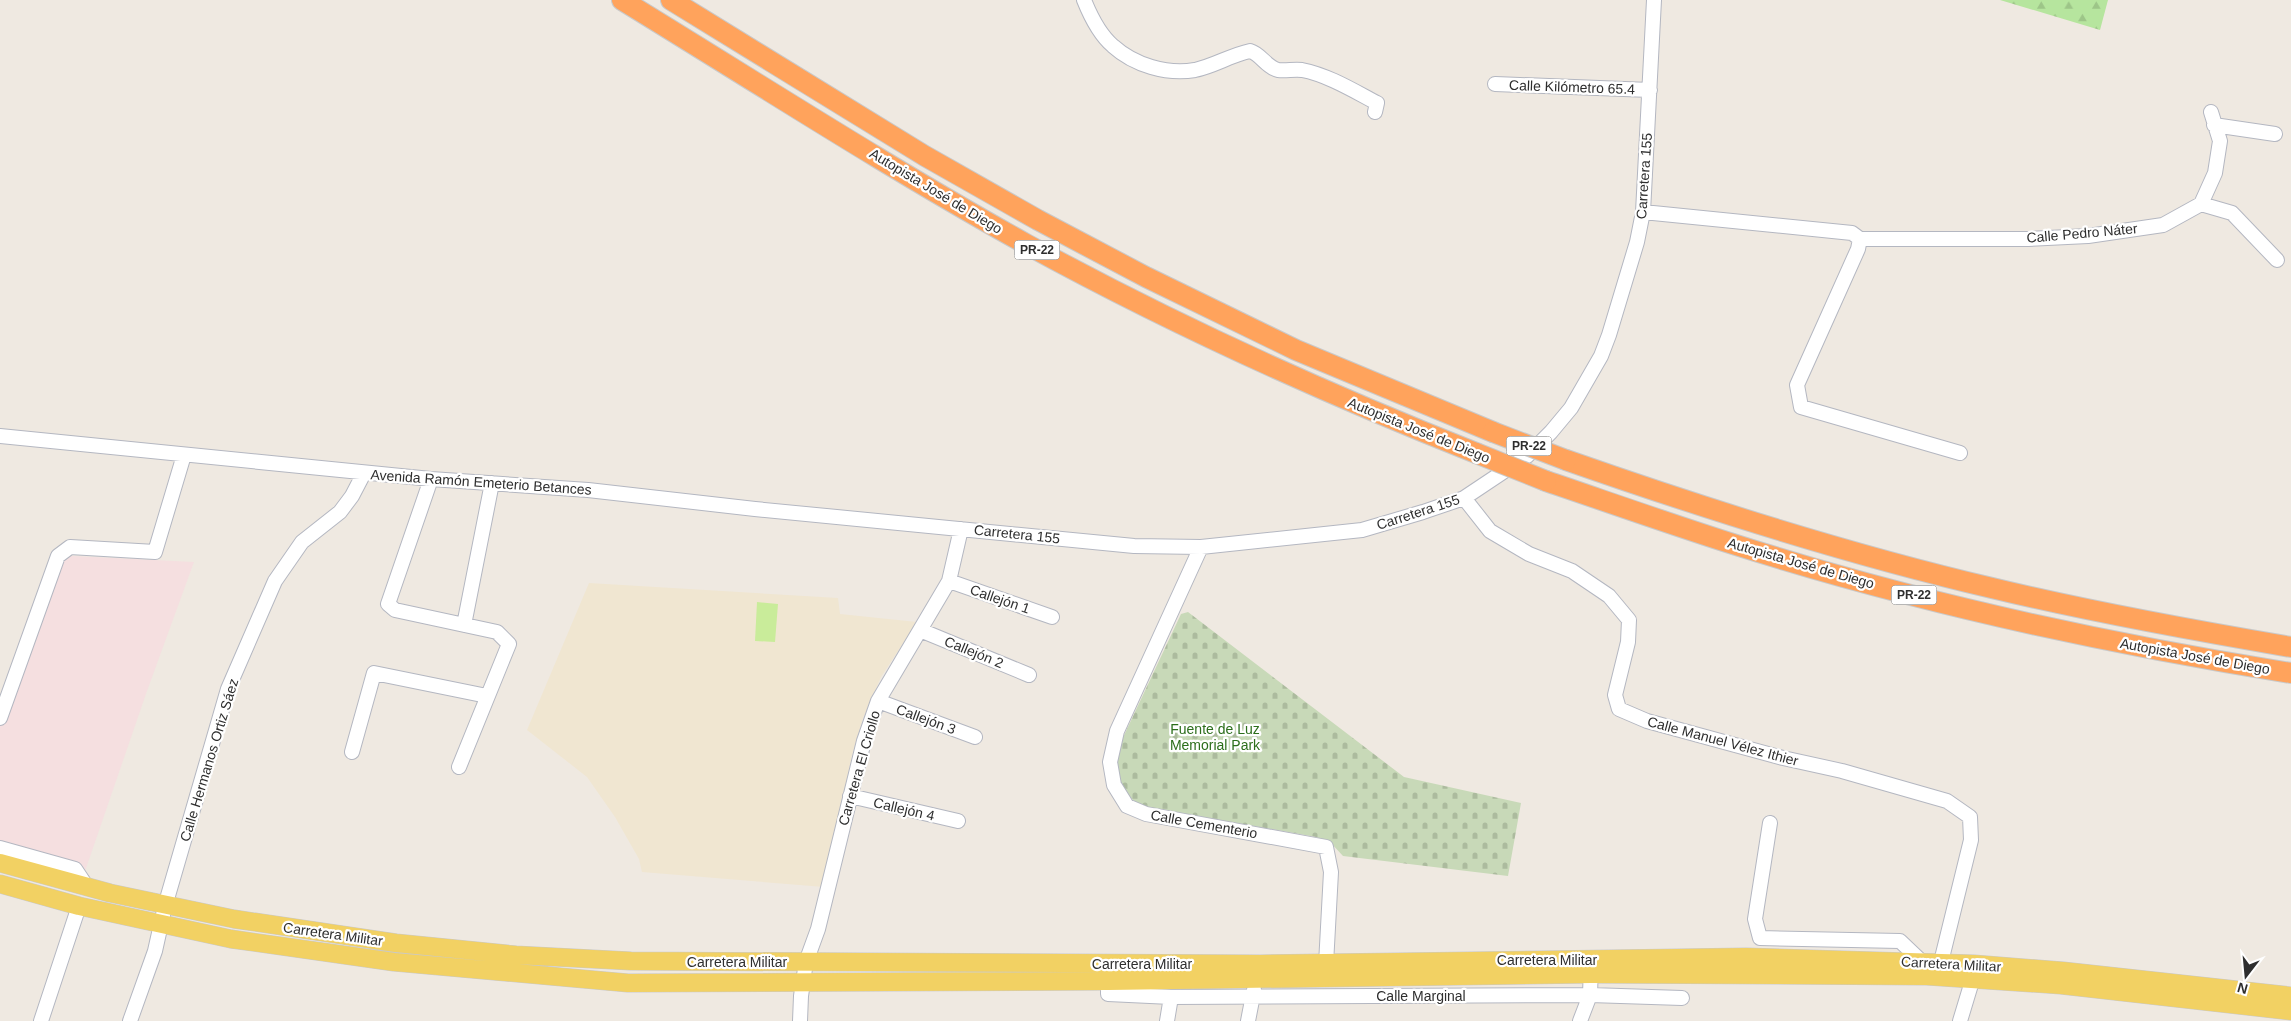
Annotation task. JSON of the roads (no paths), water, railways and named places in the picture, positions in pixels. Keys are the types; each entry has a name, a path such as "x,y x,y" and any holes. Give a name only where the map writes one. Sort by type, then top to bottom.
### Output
{"highway":[{"name":"Autopista José de Diego","path":"622,0 920,183 1027,244 1136,302 1279,370 1476,453 1546,481 1734,545 1909,594 2129,645 2291,673"},
{"name":"Autopista José de Diego","path":"671,0 925,156 1146,277 1296,350 1493,432 1566,460 1740,519 1928,572 2108,614 2291,647"}],"main road":[{"name":"Carretera Militar","path":"0,862 87,887 165,906 234,919 377,940 516,954 631,961 1326,964 1472,960 1591,967 1973,978 2061,985 2291,1011"},
{"name":"Carretera Militar","path":"0,884 79,906 231,939 394,962 628,983 1256,979 1591,967 1746,957 1941,962 2063,971 2291,996"}],"street":[{"path":"1084,0 1113,47 1149,66 1181,72 1210,66 1250,50 1256,52 1278,70 1301,70 1317,74 1358,93 1377,103 1375,112"},
{"name":"Carretera 155","path":"961,529 1134,546 1201,547 1362,530 1464,498 1527,456 1571,408 1587,383 1610,335 1637,242 1643,212 1654,0"},
{"name":"Calle Kilómetro 65.4","path":"1495,84 1650,90"},
{"path":"2274,134 2212,119 2220,140 2216,173 2201,204 2232,213 2276,260"},
{"name":"Calle Pedro Náter","path":"1643,212 1852,233 1860,239 2028,239 2088,236 2163,225 2201,204"},
{"path":"1860,239 1858,249 1798,385 1801,406 1960,453"},
{"name":"Avenida Ramón Emeterio Betances","path":"0,436 431,479 588,490 755,509 961,529"},
{"path":"0,718 58,556 70,547 154,552 184,455"},
{"name":"Calle Hermanos Ortiz Sáez","path":"130,1021 155,951 165,906 228,689 275,581 302,542 340,512 352,496 364,472"},
{"path":"431,479 388,604 395,610 497,632 509,644 459,767"},
{"path":"464,625 492,484"},
{"name":"Calle Manuel Vélez Ithier","path":"1464,498 1490,531 1528,554 1572,571 1608,596 1629,620 1628,642 1615,695 1619,709 1646,721 1783,758 1842,771 1947,801 1970,818 1971,840 1941,962"},
{"name":"Carretera El Criollo","path":"800,1021 806,962 818,929 864,741 878,701 949,581 961,529"},
{"name":"Calle Cementerio","path":"1201,547 1117,731 1110,762 1114,785 1127,806 1146,814 1326,847 1331,872 1326,964"},
{"name":"Callejón 1","path":"949,581 1052,616"},
{"name":"Callejón 2","path":"920,630 1029,675"},
{"path":"352,752 374,674 487,696"},
{"name":"Callejón 3","path":"878,701 975,737"},
{"name":"Callejón 4","path":"850,796 958,822"},
{"path":"1760,938 1755,919 1770,823"},
{"path":"0,848 75,869 87,887"},
{"path":"41,1021 79,906"},
{"path":"1760,938 1900,941 1921,961"},
{"path":"1746,957 1760,938"},
{"path":"1580,1021 1590,995 1591,967"},
{"path":"1960,1021 1973,978"},
{"path":"1248,1021 1256,979"},
{"name":"Calle Marginal","path":"1108,981 1108,994 1171,997 1590,995 1682,998"},
{"path":"1167,1021 1171,997"}],"park label":[{"name":"Fuente de Luz Memorial Park","path":"1215,738"}]}
